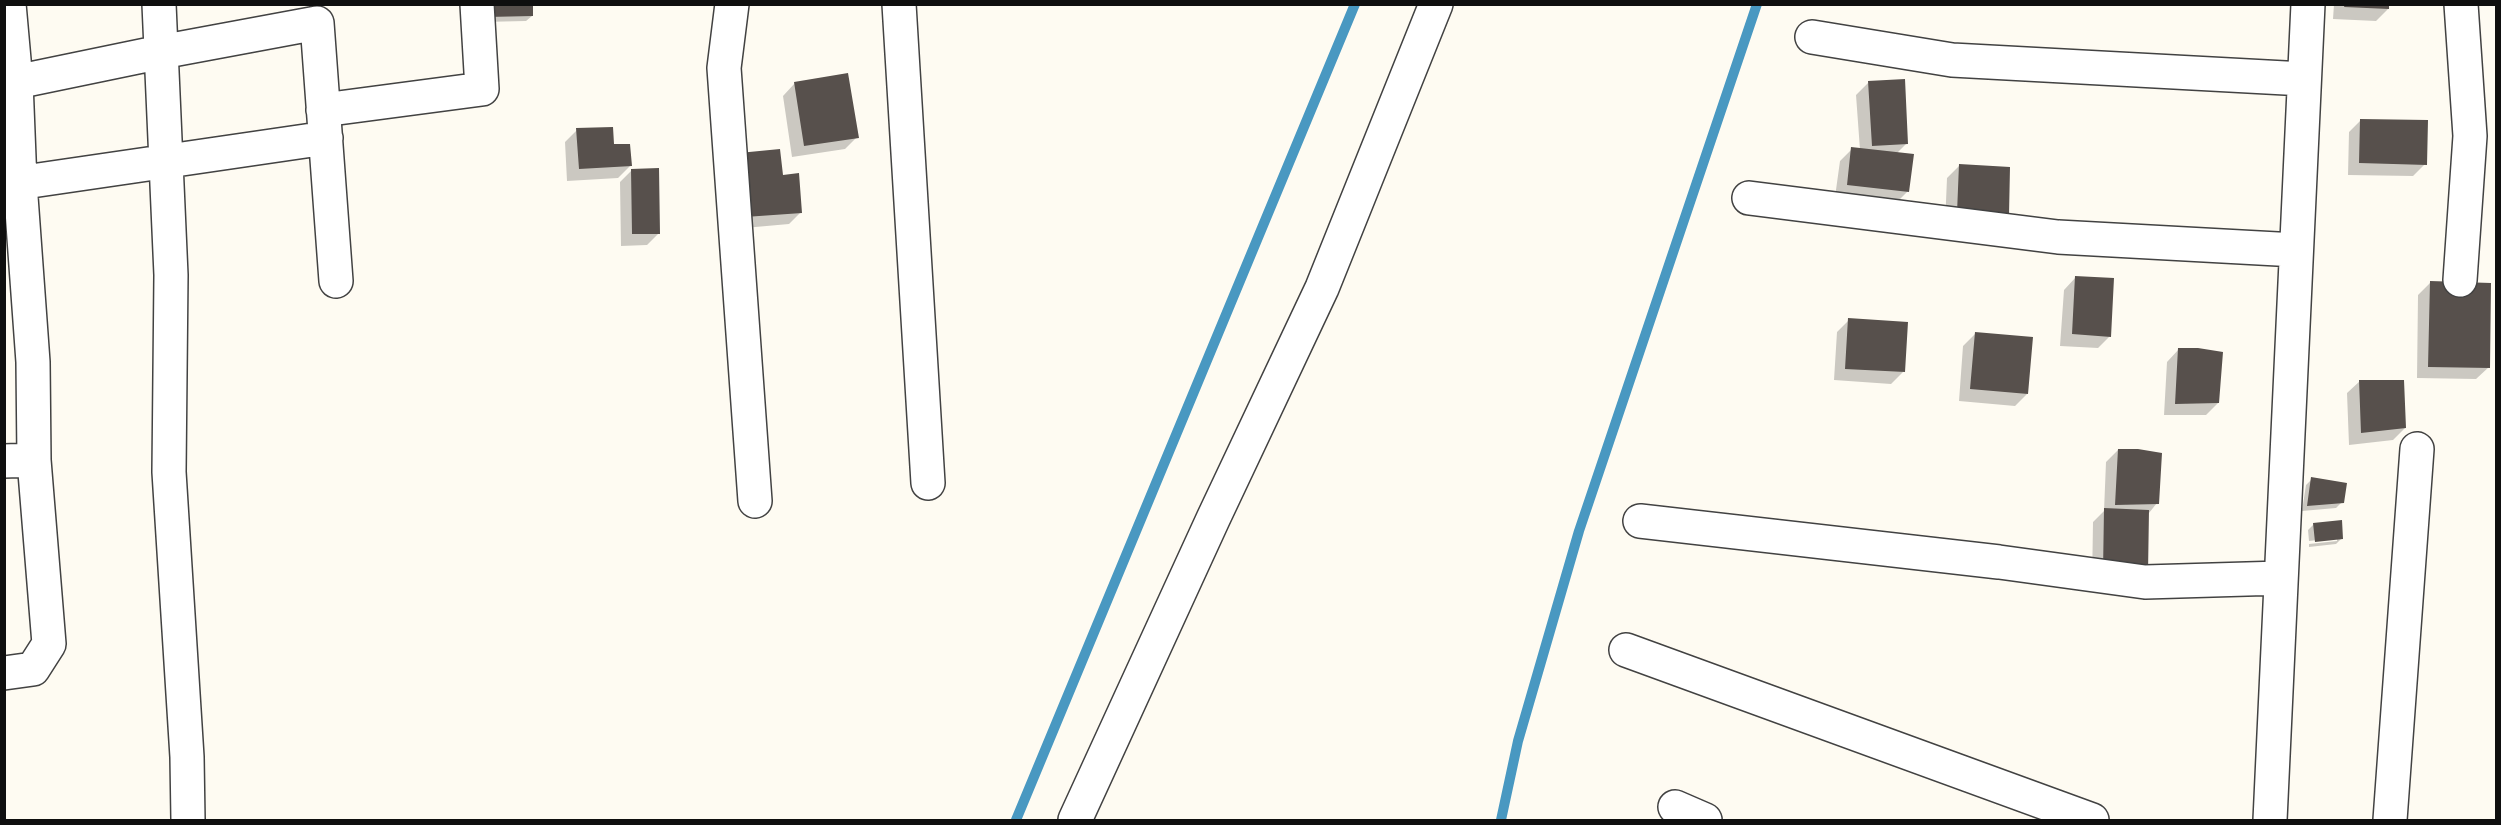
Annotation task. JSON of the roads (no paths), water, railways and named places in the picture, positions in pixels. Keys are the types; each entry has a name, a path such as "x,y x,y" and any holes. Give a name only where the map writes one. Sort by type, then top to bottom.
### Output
{"street":[{"path":"4,673 33,669 49,644 19,460 33,362 12,184 16,82 9,4"},
{"path":"159,4 171,275 170,472 187,756 188,820"},
{"path":"12,184 166,160 482,89 477,4"},
{"path":"732,4 724,68 755,501"},
{"path":"899,4 928,483"},
{"path":"1075,820 1322,288 1436,4"},
{"path":"2270,820 2308,4"},
{"path":"2460,280 2470,136 2461,4"},
{"path":"16,82 161,52 317,14 336,281"},
{"path":"1812,37 1952,60 2304,79"},
{"path":"1749,198 2058,237 2296,250"},
{"path":"2390,820 2417,449"},
{"path":"1640,521 1999,562 2145,582 2281,578"},
{"path":"1626,650 2092,820"},
{"path":"1675,807 1705,820"}],"waterway":[{"path":"1016,820 1355,4"},
{"path":"1501,820 1518,741 1579,531 1757,4"}]}
